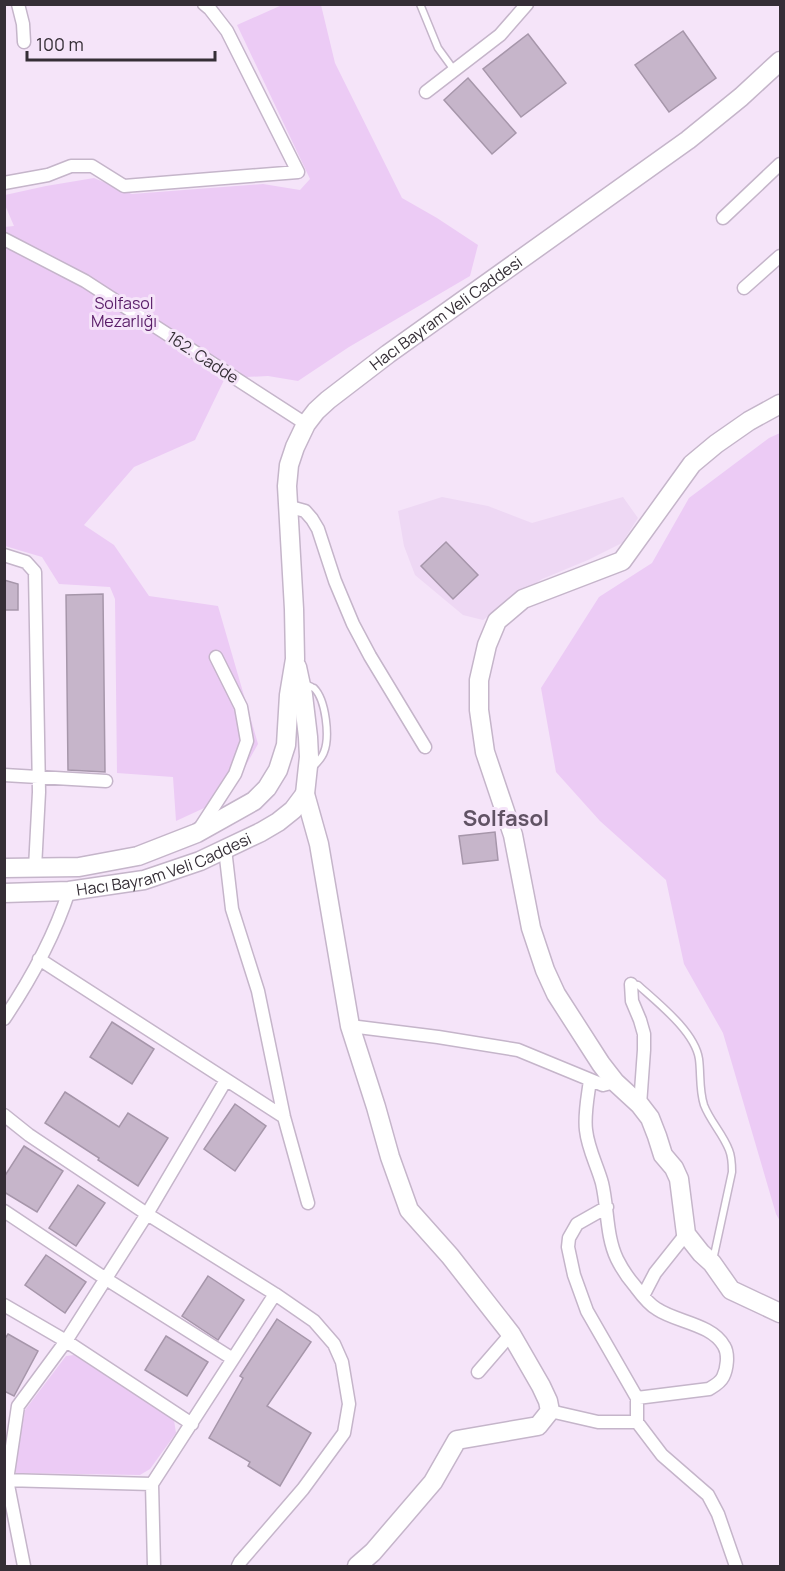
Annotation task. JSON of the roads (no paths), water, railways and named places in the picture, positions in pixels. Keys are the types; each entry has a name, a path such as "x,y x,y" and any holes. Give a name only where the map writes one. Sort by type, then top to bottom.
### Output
{"street":[{"path":"18,4 23,24 24,42"},
{"path":"4,183 48,175 72,166 92,166 124,186 298,172 227,31 204,4"},
{"path":"426,92 500,35 527,4"},
{"name":"Hacı Bayram Veli Caddesi","path":"295,659 287,486 289,465 295,447 306,424 316,411 388,354 688,140 748,92 780,61"},
{"path":"723,218 780,164"},
{"name":"162. Cadde","path":"4,239 85,281 306,424"},
{"path":"744,288 780,256"},
{"path":"780,404 749,421 692,464 622,561 523,599 497,621 487,645 479,680 479,710 485,752 513,835 531,928 556,994 592,1051 615,1082 640,1105 650,1118 663,1155 674,1168 678,1179 686,1234 712,1263 730,1290 780,1313"},
{"path":"287,506 304,511 312,519 353,624 375,666 425,747"},
{"path":"4,555 26,562 35,572 39,777 35,868"},
{"path":"197,833 235,774 247,741 242,707 216,657"},
{"path":"295,659 303,695 308,737 306,794 319,844 350,1026 390,1157 409,1210 450,1256 511,1334 541,1386 550,1411"},
{"path":"4,868 79,867 138,856 197,833 254,801 267,788 278,770 286,745 289,695 295,659"},
{"path":"278,770 306,794"},
{"path":"4,775 106,782"},
{"name":"Hacı Bayram Veli Caddesi","path":"4,893 69,891 144,880 200,861 261,832 293,810 306,794"},
{"path":"225,849 232,909 258,990 284,1117 308,1203"},
{"path":"4,1019 24,989 60,919 69,891"},
{"path":"39,959 284,1117"},
{"path":"631,984 632,1001 644,1034 640,1105"},
{"path":"350,1026 518,1050 603,1085 615,1082"},
{"path":"24,1566 6,1480 18,1406 66,1341 147,1214 226,1080"},
{"path":"590,1080 585,1130 602,1182 610,1237 617,1259 642,1296 656,1309 703,1328 716,1336 725,1347 727,1360 723,1377 709,1389 637,1398"},
{"path":"4,1115 29,1135 147,1214 276,1294 314,1321 334,1344 342,1362 349,1404 344,1433 303,1489 238,1566"},
{"path":"607,1207 577,1224 569,1238 568,1247 574,1275 587,1311 637,1398 638,1422 662,1455 708,1495 718,1514 736,1566"},
{"path":"4,1211 105,1279 233,1359"},
{"path":"642,1296 655,1273 686,1234"},
{"path":"154,1566 152,1485 276,1294"},
{"path":"4,1305 66,1341 192,1424"},
{"path":"478,1372 511,1334"},
{"path":"4,1403 18,1406"},
{"path":"550,1411 598,1422 638,1422"},
{"path":"357,1566 373,1552 434,1482 457,1440 538,1425 550,1411"},
{"path":"6,1480 152,1485"}],"lane":[{"path":"420,4 438,48 454,70"},
{"path":"631,984 638,985 688,1033 695,1044 699,1057 704,1104 732,1160 732,1172 712,1263"}],"district":[{"name":"Solfasol","path":"506,818"}],"park label":[{"name":"Solfasol Mezarlığı","path":"124,312"}]}
